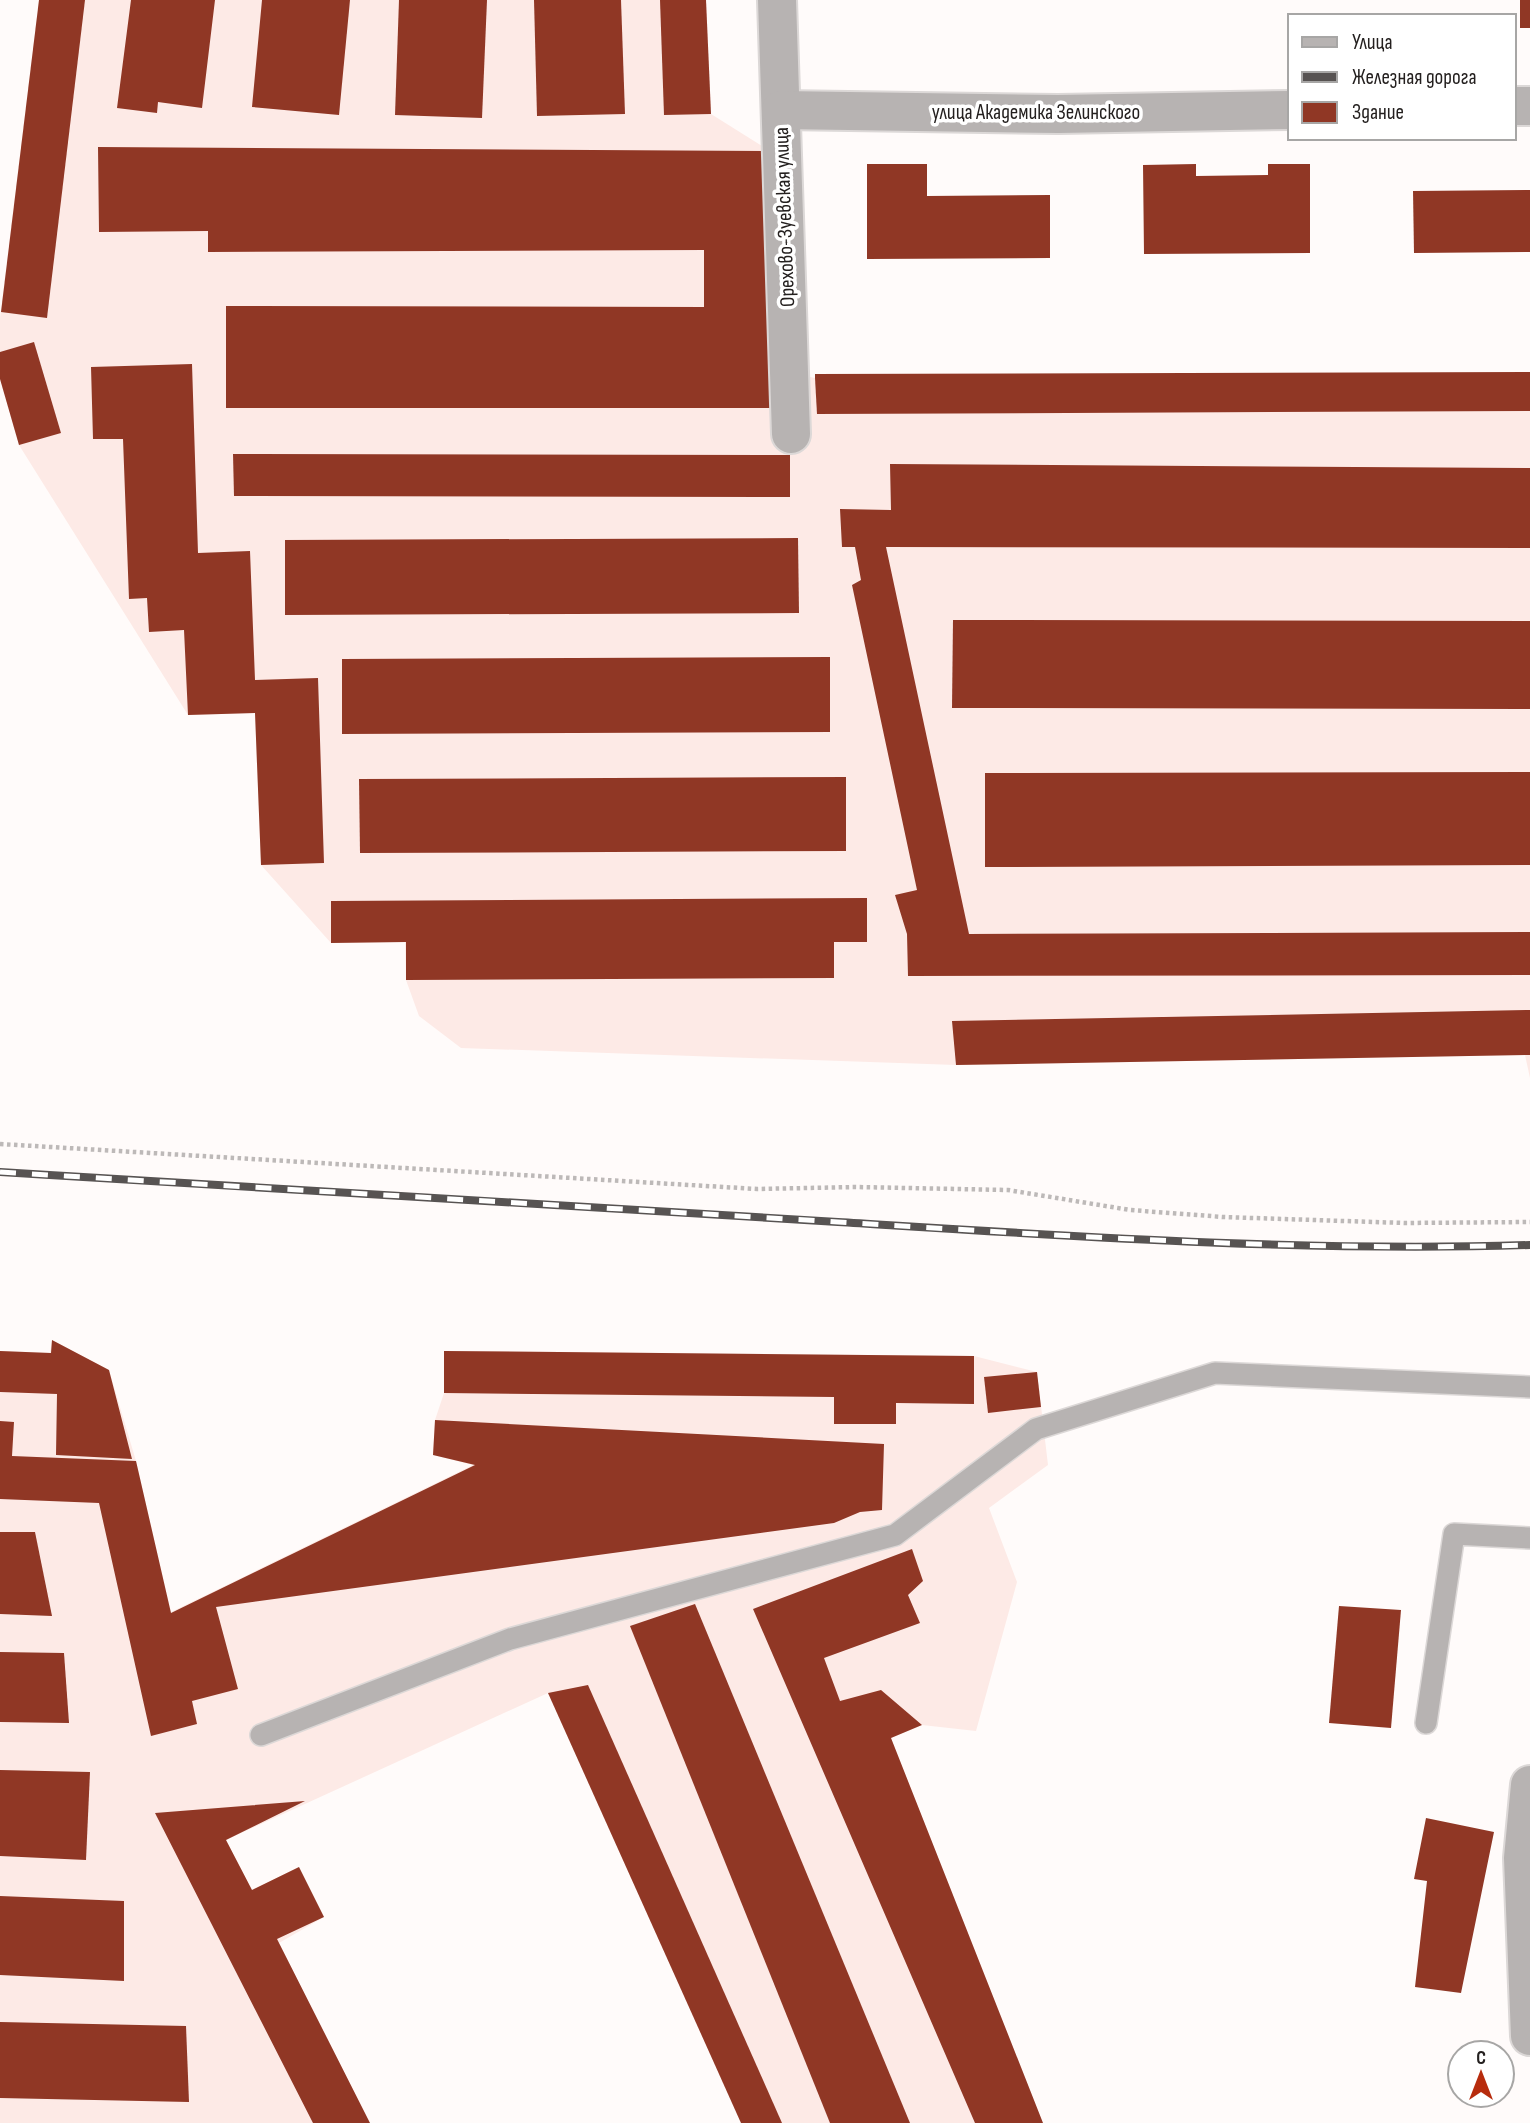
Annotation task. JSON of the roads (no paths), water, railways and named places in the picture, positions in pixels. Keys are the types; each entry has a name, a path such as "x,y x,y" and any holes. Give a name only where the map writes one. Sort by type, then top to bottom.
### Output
{"street":[{"name":"Орехово-Зуевская улица","path":"777,0 791,434"},
{"name":"улица Академика Зелинского","path":"781,110 1058,114 1288,110"},
{"path":"1530,1785 1523,1858 1530,2036"}],"lane":[{"path":"261,1735 510,1639 895,1535 1035,1429 1215,1373 1530,1387"},
{"path":"1426,1723 1454,1534 1530,1538"}],"railway":[{"path":"0,1172 1097,1237 1357,1246 1530,1245"}]}
